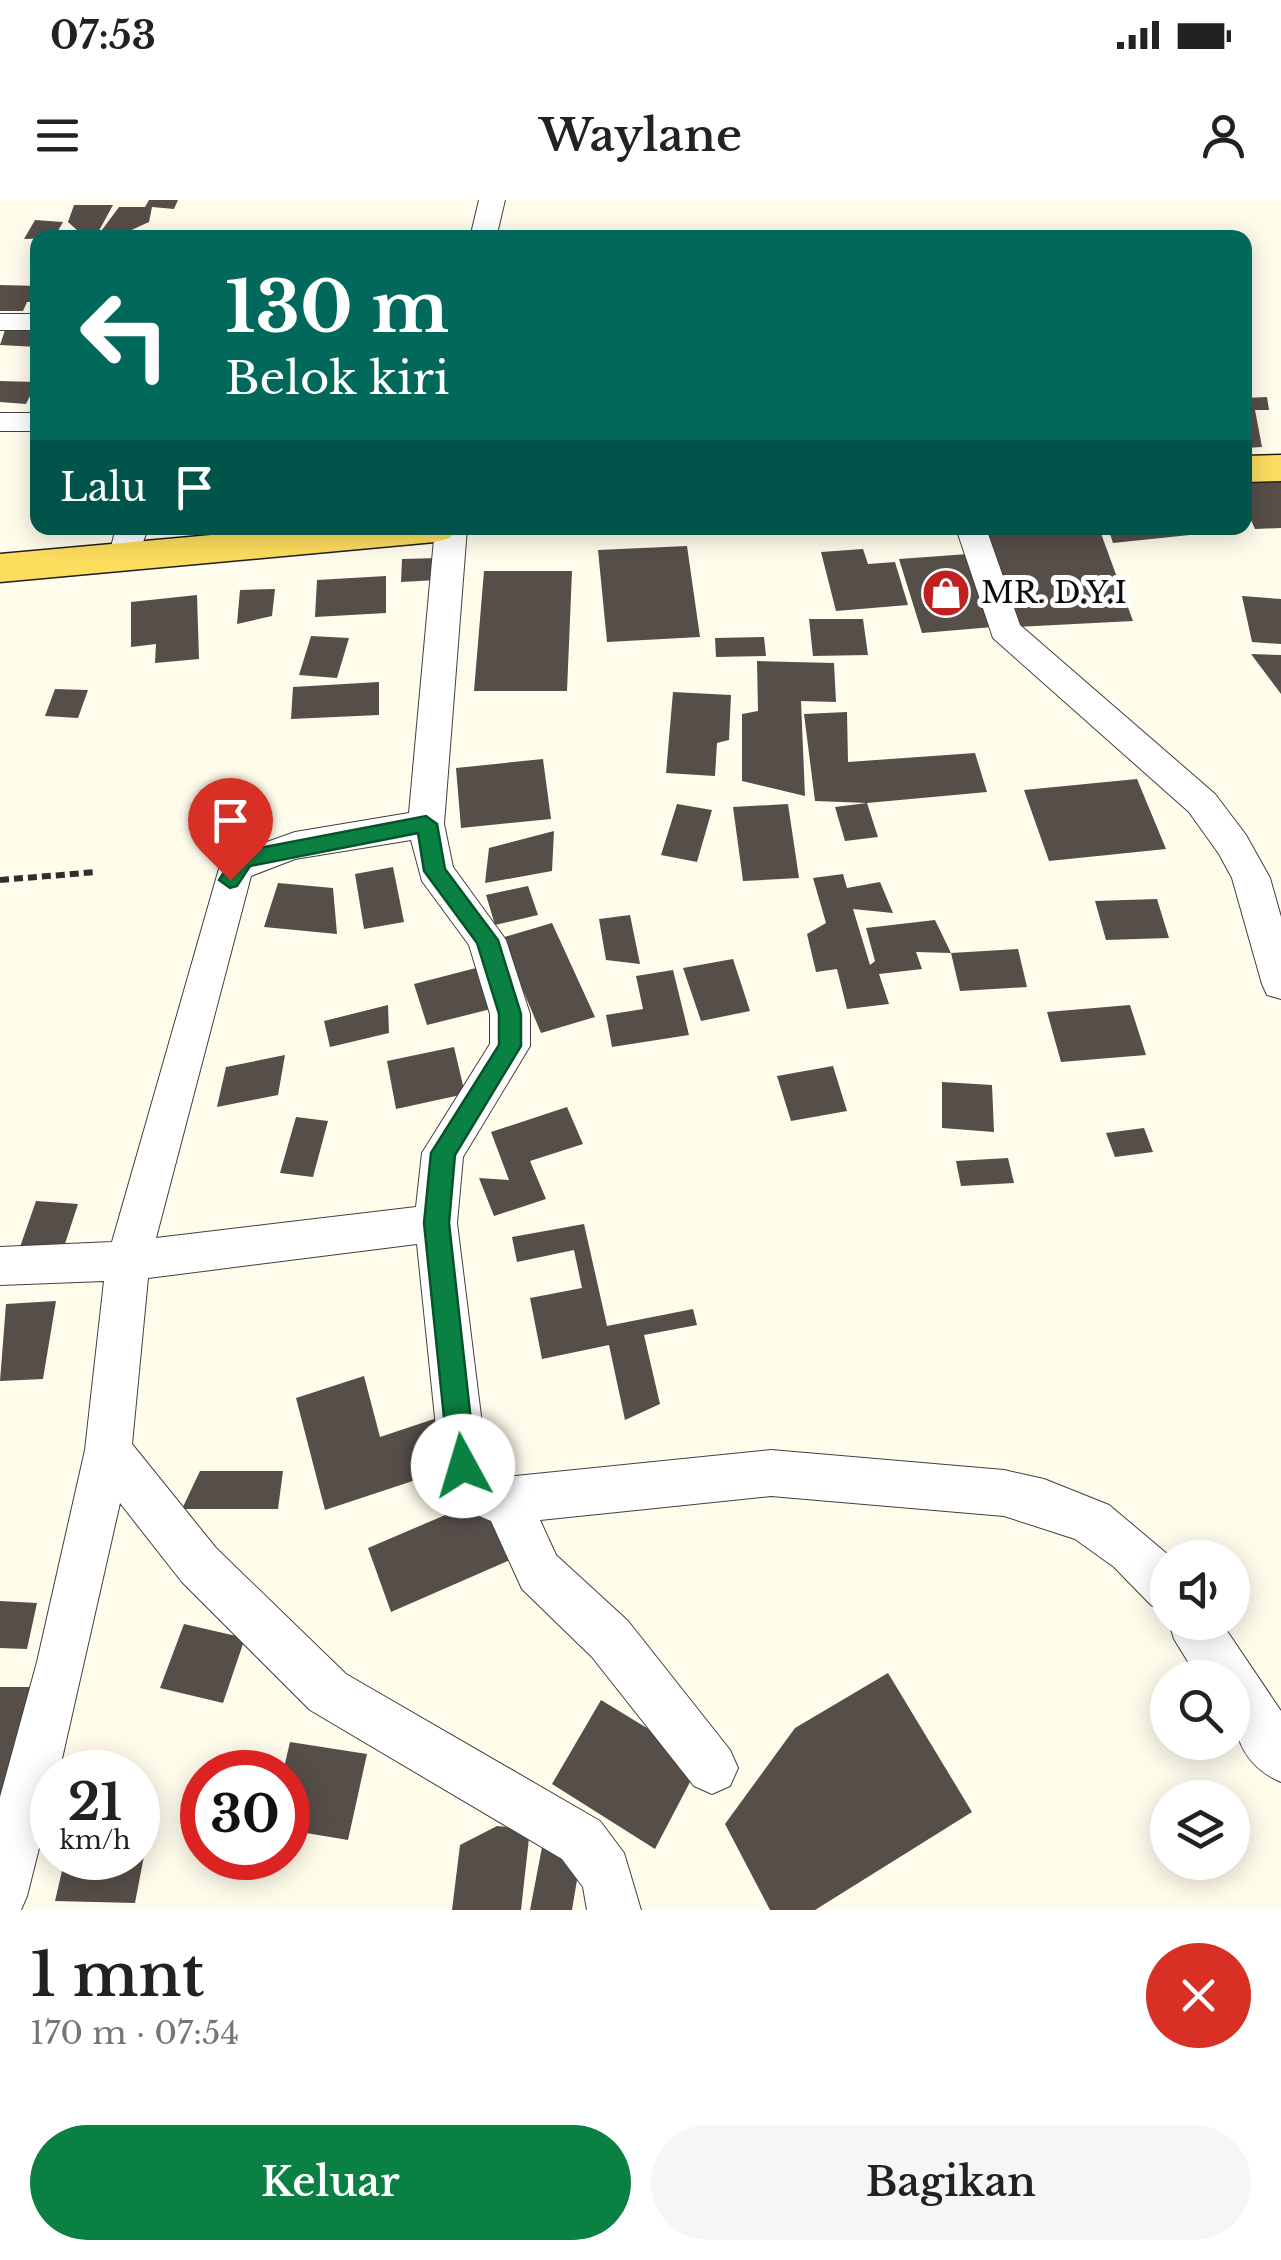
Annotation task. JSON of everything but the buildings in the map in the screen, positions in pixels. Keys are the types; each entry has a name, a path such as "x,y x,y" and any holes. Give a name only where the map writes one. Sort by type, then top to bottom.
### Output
{"main road":[{"path":"1252,469 1281,468"},
{"path":"0,568 128,542 282,535"}],"street":[{"path":"485,230 492,200"},
{"path":"0,322 30,322"},
{"path":"0,422 30,422"},
{"path":"450,535 426,824 435,871 487,940 510,1014 510,1046 443,1153 436,1223 463,1466 470,1483 483,1496 506,1500 771,1473 1004,1493 1044,1502 1092,1522 1131,1550 1150,1570"},
{"path":"973,535 1005,630 1202,802 1233,845 1251,878 1281,984"},
{"path":"0,1896 62,1662 108,1450 128,1261 234,868 244,859 278,850 426,824"},
{"path":"0,1266 128,1261 436,1223"},
{"path":"108,1450 199,1565 328,1692 581,1840 601,1862 614,1891 614,1910"},
{"path":"506,1500 539,1572 610,1639 712,1768"},
{"path":"1250,1710 1281,1756"}],"path":[{"path":"0,880 97,872"}],"place":[{"name":"MR. D.Y.I","path":"946,593"}],"route":[{"path":"230,880 234,868 244,859 426,824 435,871 487,940 510,1014 510,1046 486,1091 443,1153 436,1223 463,1466"}]}
